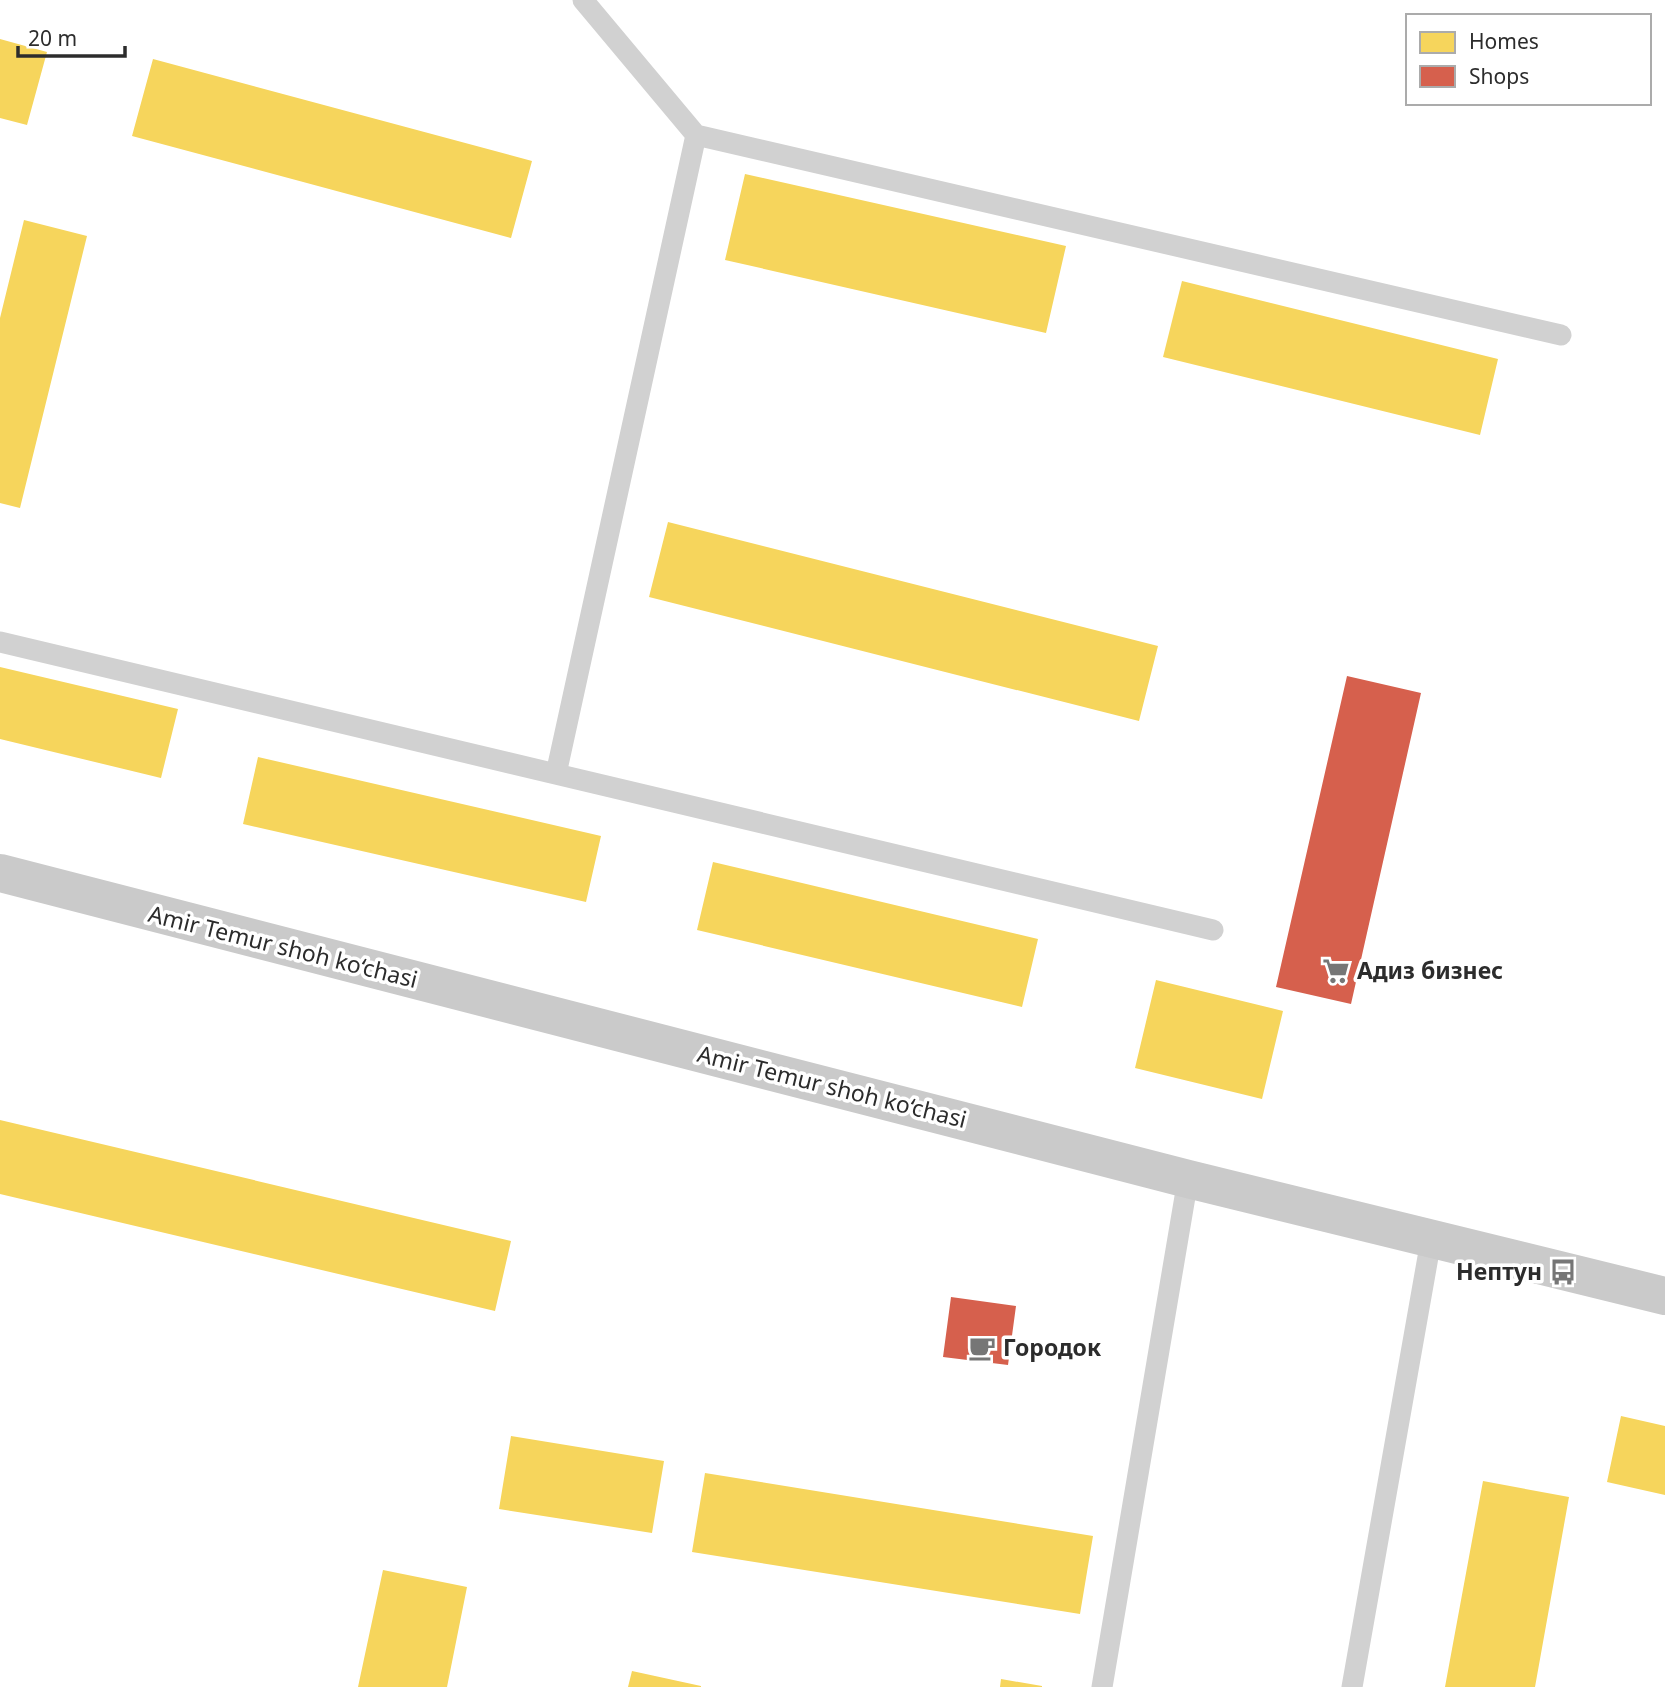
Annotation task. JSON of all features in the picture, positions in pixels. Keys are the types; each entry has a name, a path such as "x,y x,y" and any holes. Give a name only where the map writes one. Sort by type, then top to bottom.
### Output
{"main road":[{"name":"Amir Temur shoh ko‘chasi","path":"0,873 1188,1180 1665,1296"}],"lane":[{"path":"583,0 696,135 1560,335"},
{"path":"556,774 696,135"},
{"path":"0,642 1213,930"},
{"path":"1102,1687 1188,1180"},
{"path":"1352,1687 1431,1240"}],"building: Homes":[{"path":"0,39 47,52 27,125 0,118"},
{"path":"153,59 532,161 511,238 132,136"},
{"path":"745,174 1066,246 1046,333 725,260"},
{"path":"24,220 87,236 20,508 0,503 0,318"},
{"path":"1182,281 1498,359 1480,435 1163,357"},
{"path":"668,522 1158,646 1139,721 649,597"},
{"path":"0,667 178,709 161,778 0,739"},
{"path":"258,757 601,836 586,902 243,824"},
{"path":"713,862 1038,939 1022,1007 697,930"},
{"path":"1156,980 1283,1011 1262,1099 1135,1068"},
{"path":"0,1120 511,1241 495,1311 0,1194"},
{"path":"1621,1416 1665,1426 1665,1495 1607,1482"},
{"path":"511,1436 664,1461 652,1533 499,1509"},
{"path":"705,1473 1093,1536 1080,1614 692,1552"},
{"path":"1483,1481 1569,1497 1535,1687 1445,1687"},
{"path":"383,1570 467,1587 447,1687 358,1687"},
{"path":"632,1671 701,1686 701,1687 628,1687"},
{"path":"1001,1679 1042,1686 1042,1687 1000,1687"}],"building: Shops":[{"path":"1347,676 1421,693 1351,1004 1276,987"},
{"path":"951,1297 1016,1306 1008,1365 943,1357"}],"place":[{"name":"Адиз бизнес","path":"1336,971"},
{"name":"Нептун","path":"1563,1272"},
{"name":"Городок","path":"982,1348"}]}
